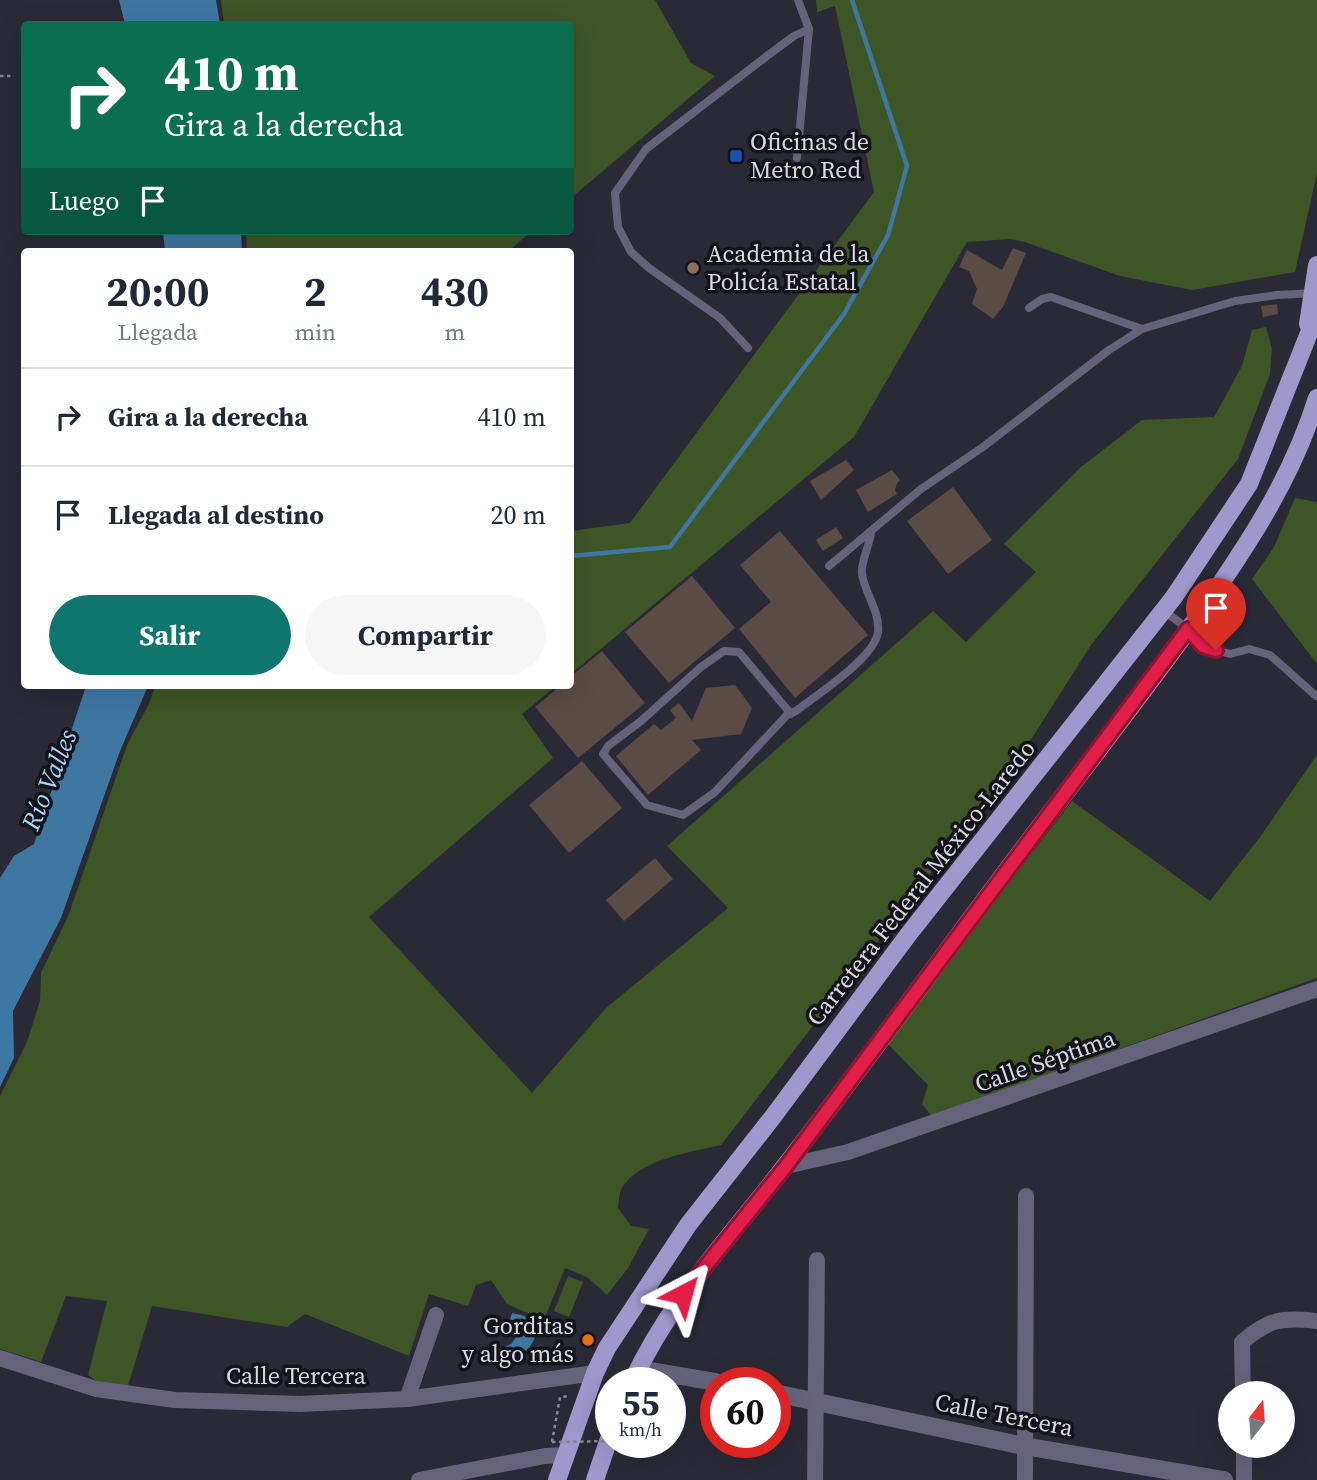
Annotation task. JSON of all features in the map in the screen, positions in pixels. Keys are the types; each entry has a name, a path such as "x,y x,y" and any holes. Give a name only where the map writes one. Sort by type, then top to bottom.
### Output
{"main road":[{"path":"1304,348 1317,265"},
{"name":"Carretera Federal México-Laredo","path":"598,1367 632,1307 688,1225 772,1118 908,935 1163,610 1249,484 1317,313"},
{"path":"640,1367 656,1336 683,1294 786,1166 1246,548 1279,492 1307,430 1317,398"},
{"name":"Carretera Federal México-Laredo","path":"557,1480 558,1448 595,1373"},
{"path":"595,1480 602,1458"}],"street":[{"name":"Calle Séptima","path":"786,1166 848,1152 1317,989"},
{"path":"1025,1480 1026,1196"},
{"path":"815,1480 817,1260"},
{"path":"407,1399 436,1315"},
{"path":"1243,1381 1242,1342 1262,1325 1293,1319 1317,1321"},
{"name":"Calle Tercera","path":"0,1358 96,1389 175,1400 300,1405 407,1399 595,1373"},
{"name":"Calle Tercera","path":"791,1396 1024,1446 1224,1480"},
{"path":"419,1480 545,1455 558,1448"},
{"path":"1244,1458 1244,1480"}],"lane":[{"path":"797,158 809,29 798,0"},
{"path":"748,348 720,318 649,268 631,252 618,227 615,193 646,149 794,36 809,29"},
{"path":"829,566 921,489 983,447 1109,350 1142,329 1235,301 1314,293"},
{"path":"1029,308 1042,299 1051,298 1142,329"},
{"path":"790,714 739,652 724,651 701,667 641,721 608,746 603,754 647,805 682,815 715,792 790,714 861,659 874,645 878,631 873,603 861,573 871,532"},
{"path":"1163,610 1188,629 1203,646 1230,654 1249,649 1270,655 1315,696"}],"path":[{"path":"0,76 14,76"},
{"path":"560,1397 558,1448 595,1443"}],"green space":[{"path":"221,0 655,0 691,63 715,76 574,195 574,21 224,21"},
{"path":"816,0 1317,0 1317,173 1295,272 1192,290 1120,276 1025,242 1010,239 967,242 854,437 574,671 574,531 630,523 874,192 835,6 817,12"},
{"path":"246,235 527,235 512,248 247,248"},
{"path":"1266,327 1272,349 1270,374 1238,459 1091,645 1018,760 721,1145 654,1163 631,1177 623,1186 618,1208 631,1226 649,1229 628,1268 607,1295 587,1277 565,1268 544,1320 507,1304 491,1280 476,1285 468,1306 429,1294 409,1356 305,1314 287,1327 152,1306 128,1386 100,1384 88,1375 107,1301 66,1296 41,1362 0,1349 0,1096 27,1042 40,1001 41,973 69,914 127,745 154,689 552,689 522,714 553,758 369,917 532,1093 606,1008 728,908 667,846 933,611 966,642 1036,572 1004,544 1081,467 1142,420 1214,417 1242,366 1252,330"},
{"path":"1295,498 1317,502 1317,664 1252,579 1274,547"},
{"path":"1317,755 1317,978 932,1116 922,1104 928,1085 886,1042 1072,801 1210,901 1260,837"},
{"path":"568,1276 583,1282 569,1317 554,1311"}],"water":[{"path":"119,0 216,0 220,21 124,21"},
{"path":"163,235 241,235 242,248 165,248"},
{"path":"85,689 147,689 120,751 61,918 13,1011 14,1058 0,1087 0,878 14,856 34,844"},
{"path":"512,1313 525,1316 529,1328 537,1326 532,1344 508,1361 497,1357 500,1348 514,1341 516,1331 509,1322"}],"building":[{"path":"1013,248 1026,253 1003,307 993,319 972,304 977,289 969,271 959,267 967,250 1002,270"},
{"path":"1277,304 1278,314 1263,317 1261,306"},
{"path":"846,460 854,470 821,500 810,481"},
{"path":"892,470 900,480 895,490 897,494 868,512 856,490"},
{"path":"953,487 992,540 948,574 907,521"},
{"path":"836,527 843,538 823,551 816,540"},
{"path":"780,531 868,635 795,698 739,629 771,602 740,565"},
{"path":"692,576 735,628 669,683 625,632"},
{"path":"602,651 645,703 578,758 535,707 556,689 574,689 574,674"},
{"path":"735,685 752,708 741,734 692,740 701,750 648,795 616,756 654,724 661,730 676,718 670,710 679,703 692,721 706,688"},
{"path":"582,761 622,808 569,853 529,805"},
{"path":"655,858 673,879 624,921 606,900"}],"waterway":[{"path":"574,556 670,547 844,314 888,235 907,166 852,0"}],"place":[{"name":"Oficinas de Metro Red","path":"736,156"},
{"name":"Academia de la Policía Estatal","path":"693,268"},
{"name":"Gorditas y algo más","path":"588,1340"}],"route":[{"path":"683,1294 786,1166 1188,629 1203,646 1216,650"}],"water label":[{"name":"Río Valles","path":"49,780"}]}
